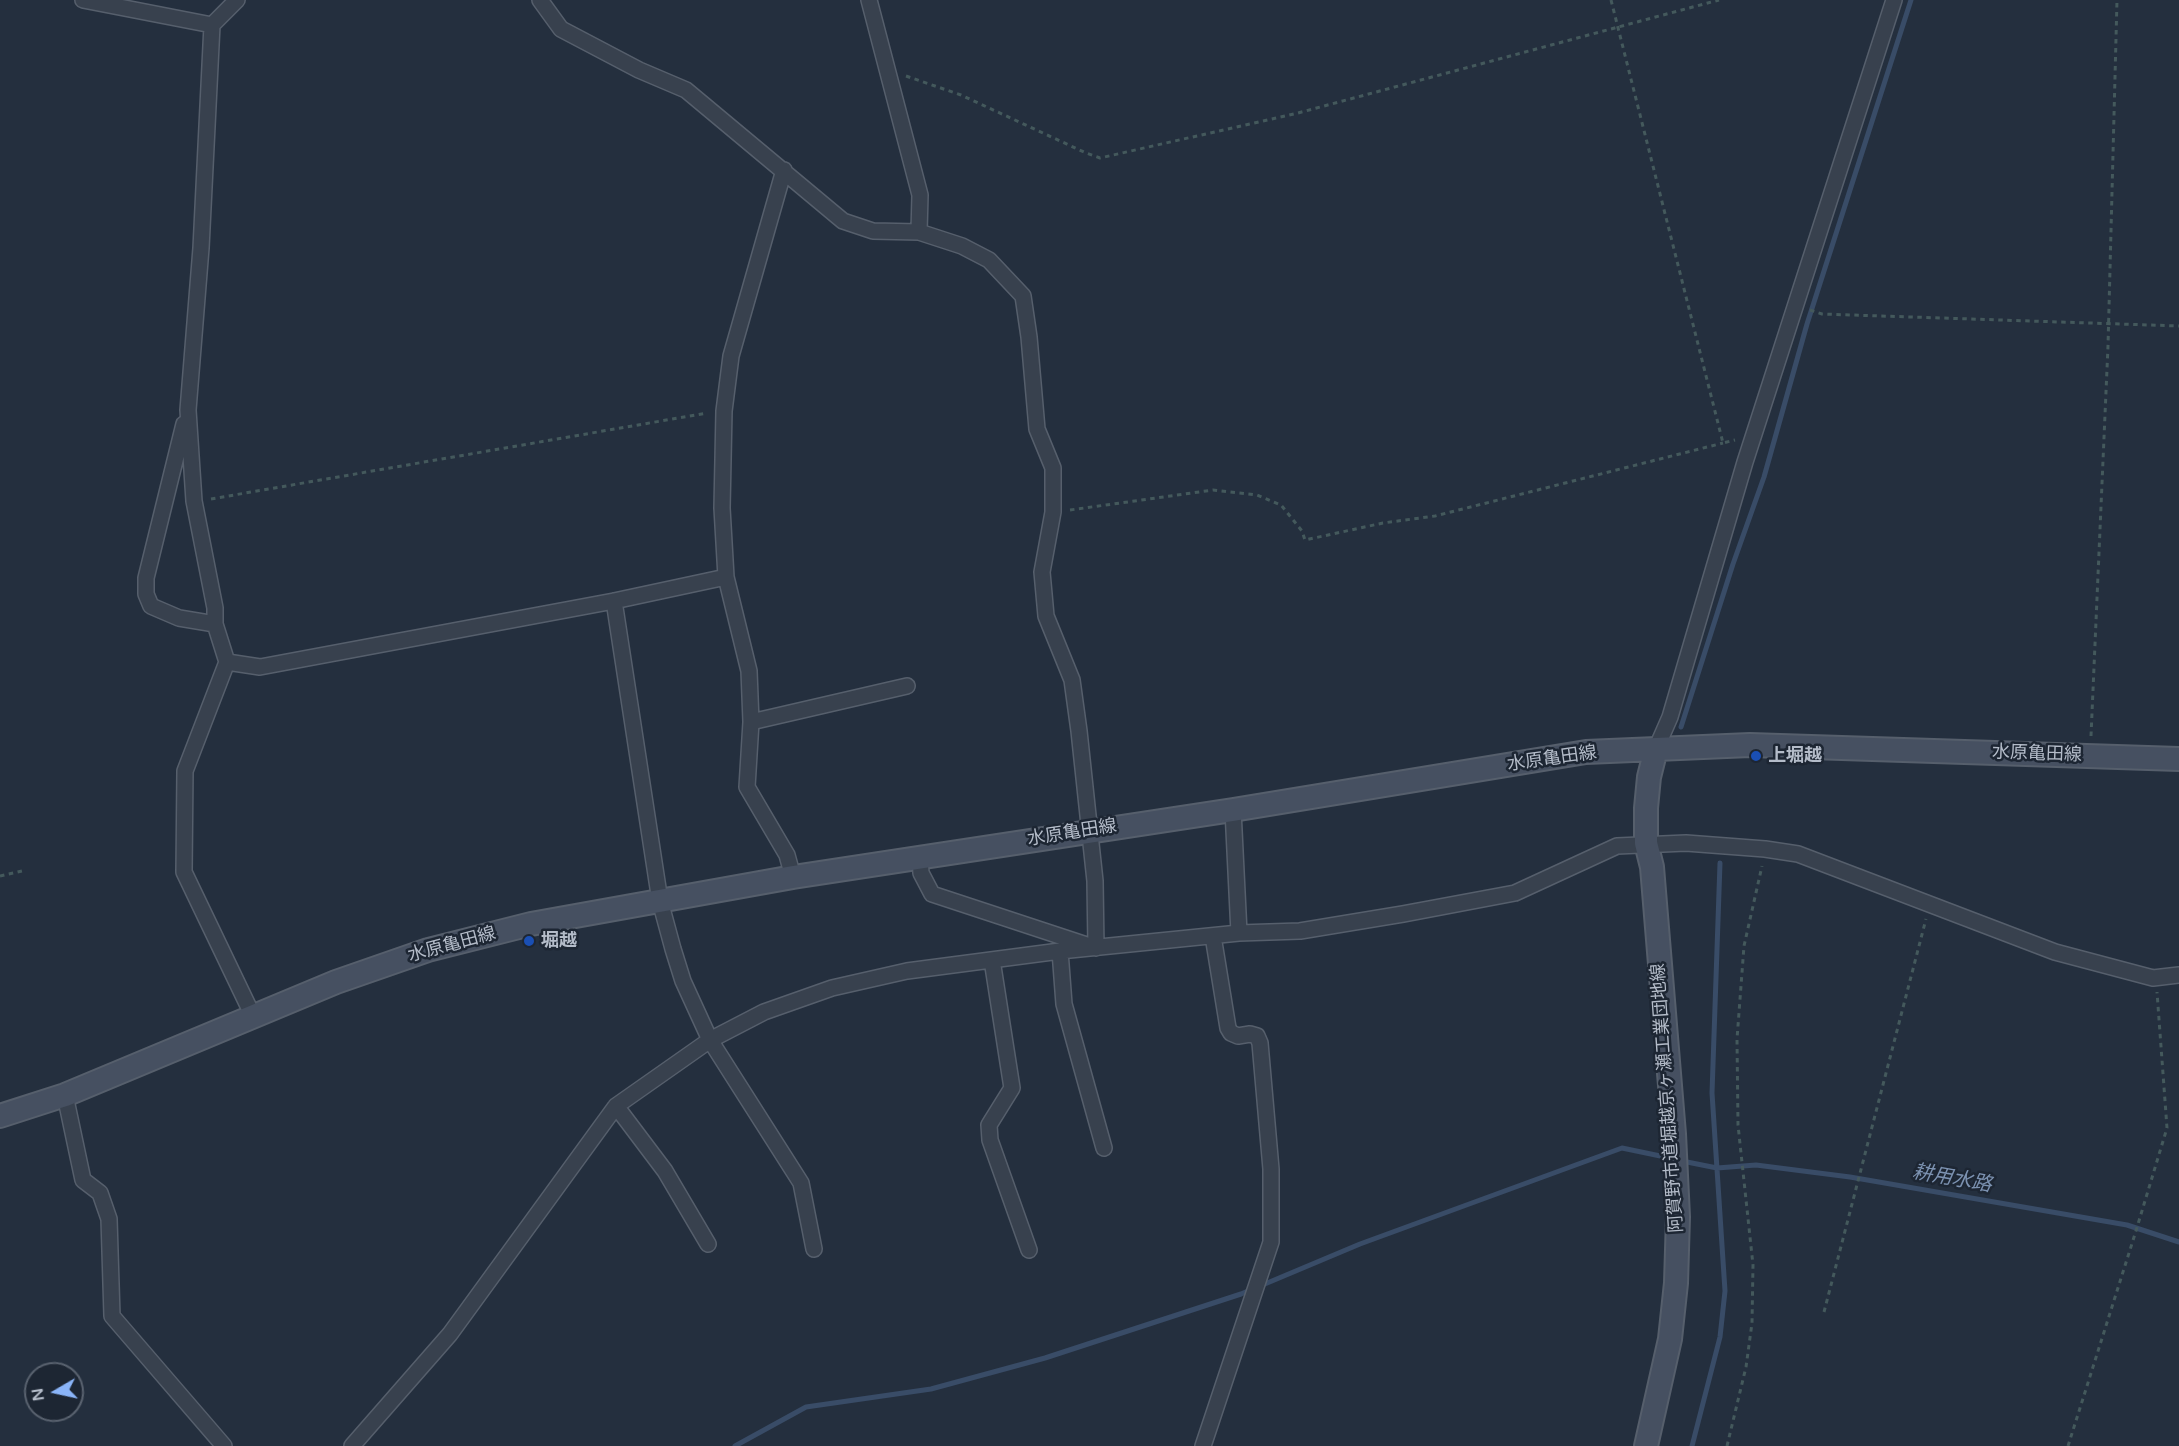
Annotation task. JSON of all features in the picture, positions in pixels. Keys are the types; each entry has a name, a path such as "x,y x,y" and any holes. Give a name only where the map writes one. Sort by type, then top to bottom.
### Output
{"main road":[{"name":"水原亀田線","path":"0,1116 65,1095 336,982 428,950 531,924 793,877 1586,753 1750,745 2179,759"},
{"name":"阿賀野市道堀越京ヶ瀬工業団地線","path":"1647,1446 1670,1339 1676,1283 1678,1217 1674,1134 1652,867 1646,843 1649,777 1656,749"}],"street":[{"path":"83,0 212,24"},
{"path":"237,0 212,24 201,248 188,410 194,501 215,608 215,624 227,662 186,771 184,872 253,1016"},
{"path":"540,0 561,29 639,70 686,90 843,221 873,231 919,232 962,246 989,260 1023,296 1037,429 1053,468 1053,512 1042,572 1046,616 1071,680 1095,881 1096,948"},
{"path":"869,0 920,195 919,232"},
{"path":"1656,749 1670,717 1754,436 1894,0"},
{"path":"784,170 731,356 724,411 722,508 726,577 749,671 752,722 747,788 787,855 793,877"},
{"path":"188,410 148,568 146,594 151,606 179,618 215,624"},
{"path":"227,662 260,667 614,602 726,577"},
{"path":"614,602 660,901 683,981 710,1040 801,1183 814,1249"},
{"path":"752,722 907,686"},
{"path":"1233,810 1239,933"},
{"path":"352,1446 450,1334 616,1106 710,1040 764,1012 832,988 907,971 1060,951 1239,933 1300,931 1403,914 1515,893 1617,846 1646,843 1686,843 1766,849 1798,854 2055,952 2153,978 2179,975"},
{"path":"920,858 921,873 932,894 1096,948"},
{"path":"1203,1446 1271,1242 1271,1168 1260,1043 1257,1036 1250,1034 1238,1036 1231,1033 1228,1028 1213,936"},
{"path":"1060,951 1064,1004 1104,1148"},
{"path":"992,960 1012,1088 989,1125 990,1140 1029,1250"},
{"path":"65,1095 83,1180 99,1193 109,1219 112,1316 224,1446"},
{"path":"616,1106 665,1171 708,1244"}],"path":[{"path":"1611,0 1723,443"},
{"path":"888,72 961,95 1100,158 1298,113 1719,0"},
{"path":"2089,756 2108,323 2117,0"},
{"path":"1822,314 2179,326"},
{"path":"194,501 724,411"},
{"path":"1053,512 1213,490 1224,491 1257,495 1281,505 1302,531 1305,540 1383,523 1435,516 1754,436"},
{"path":"1726,1446 1746,1366 1752,1323 1753,1265 1738,1125 1737,1039 1744,946 1766,849"},
{"path":"0,876 22,871"},
{"path":"1824,1312 1929,905"},
{"path":"2067,1446 2167,1128 2156,987 2153,978"}],"waterway":[{"path":"1681,727 1733,564 1764,477 1807,324 1911,0"},
{"path":"1692,1446 1720,1337 1725,1291 1712,1093 1720,863"},
{"path":"735,1446 806,1407 931,1389 1045,1358 1241,1294 1360,1244 1622,1148 1670,1158"},
{"name":"耕用水路","path":"1682,1161 1717,1168 1756,1165 1850,1177 2127,1225 2179,1242"}],"place":[{"name":"上堀越","path":"1756,756"},
{"name":"堀越","path":"529,941"}]}
